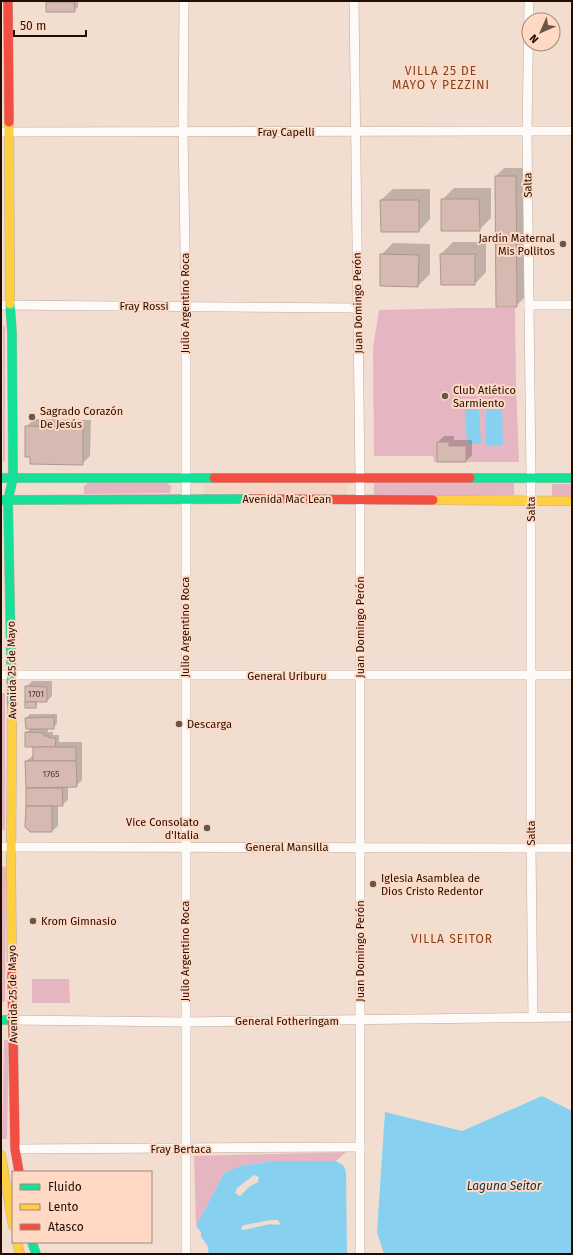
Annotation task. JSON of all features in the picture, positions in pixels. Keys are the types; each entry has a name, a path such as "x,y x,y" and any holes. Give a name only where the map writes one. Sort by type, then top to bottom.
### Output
{"main road":[{"name":"Avenida 25 de Mayo","path":"8,1 5,132 5,305 12,333 13,478 5,500 12,675 13,1020 15,1149 19,1171"},
{"name":"Avenida Mac Lean","path":"1,478 13,478 46,489 79,489 185,500 360,499 572,501"},
{"name":"Avenida Mac Lean","path":"5,500 46,489 79,489 185,478 572,478"},
{"name":"General Fotheringam","path":"1,1020 13,1020"},
{"name":"Fray Bertaca","path":"1,1150 15,1149"},
{"path":"1,1155 12,1220"},
{"path":"17,1243 20,1254"},
{"path":"32,1243 36,1254"}],"street":[{"name":"Julio Argentino Roca","path":"184,1 183,131 186,306 186,1254"},
{"name":"Juan Domingo Perón","path":"354,1 357,132 360,478 360,1254"},
{"name":"Salta","path":"528,1 527,132 531,478 531,848 533,1017"},
{"name":"Fray Capelli","path":"5,132 572,131"},
{"name":"Fray Rossi","path":"5,305 358,308"},
{"path":"529,305 572,305"},
{"name":"General Uriburu","path":"1,675 572,675"},
{"name":"General Mansilla","path":"1,847 572,848"},
{"name":"General Fotheringam","path":"13,1020 185,1022 360,1021 572,1017"},
{"name":"Fray Bertaca","path":"15,1149 360,1147"}],"shaded area":[{"name":"Club Atlético Sarmiento","path":"515,308 519,462 434,462 433,456 374,456 373,348 379,310"},
{"path":"3,326 5,326 5,461 3,462"},
{"path":"204,482 347,482 347,495 204,495"},
{"path":"514,482 514,495 374,496 374,483"},
{"path":"88,483 167,483 171,486 170,493 84,494 84,486"},
{"path":"552,484 572,484 572,496 552,496"},
{"path":"2,693 5,693 5,830 2,830"},
{"path":"2,866 6,867 5,1002 2,1002"},
{"path":"32,979 69,979 70,1003 32,1003"},
{"path":"4,1040 9,1040 7,1139 2,1139"},
{"path":"346,1152 336,1161 272,1161 240,1166 224,1173 196,1226 194,1156"}],"water":[{"path":"465,409 479,409 481,444 467,444"},
{"path":"502,409 503,445 486,445 486,410"},
{"name":"Laguna Seitor","path":"542,1096 572,1111 572,1254 384,1254 377,1232 385,1112 462,1131"},
{"path":"272,1161 336,1161 344,1166 346,1173 347,1254 208,1254 208,1247 201,1237 201,1232 196,1226 224,1173 240,1166","holes":["254,1175 259,1177 258,1182 249,1187 240,1196 235,1193 237,1188","278,1220 280,1223 279,1225 270,1224 244,1230 241,1229 242,1226 245,1225"]}],"building":[{"path":"46,2 74,2 75,12 46,12"},
{"path":"495,176 516,176 517,307 496,307"},
{"path":"441,199 479,199 480,231 441,231"},
{"path":"380,200 419,200 419,232 381,232"},
{"path":"380,254 419,255 418,287 380,286"},
{"path":"440,254 475,254 475,285 441,285"},
{"path":"25,426 83,427 83,465 30,464 30,457 25,457"},
{"path":"437,442 449,442 449,446 466,446 466,462 437,462"},
{"path":"25,686 47,687 47,702 25,702"},
{"path":"25,702 36,702 36,708 25,708"},
{"path":"54,717 54,729 26,729 25,718"},
{"path":"25,732 44,733 44,736 56,738 55,747 25,747"},
{"path":"33,747 76,747 76,761 33,761"},
{"path":"25,761 76,761 77,787 26,788"},
{"path":"26,788 62,788 63,806 26,806"},
{"path":"26,806 52,806 52,832 30,832 25,827"}],"traffic: fast":[{"path":"10,304 12,333 13,478 8,500 12,708"},
{"path":"1,478 214,478"},
{"path":"470,478 572,478"},
{"path":"1,500 251,499"},
{"path":"1,1020 13,1020"},
{"path":"32,1243 36,1254"}],"traffic: slow":[{"path":"9,122 10,304"},
{"path":"433,500 572,501"},
{"path":"12,708 12,974"},
{"path":"1,1155 12,1220"},
{"path":"17,1243 20,1254"}],"traffic: jam":[{"path":"8,1 9,122"},
{"path":"214,478 470,478"},
{"path":"251,499 433,500"},
{"path":"12,974 15,1149 19,1171"}],"place":[{"name":"Jardín Maternal Mis Pollitos","path":"563,244"},
{"name":"Club Atlético Sarmiento","path":"445,396"},
{"name":"Sagrado Corazón De Jesús","path":"32,417"},
{"name":"Descarga","path":"179,724"},
{"name":"Vice Consolato d'Italia","path":"207,828"},
{"name":"Iglesia Asamblea de Dios Cristo Redentor","path":"373,884"},
{"name":"Krom Gimnasio","path":"33,921"}],"district":[{"name":"VILLA 25 DE MAYO Y PEZZINI","path":"441,78"},
{"name":"VILLA SEITOR","path":"452,939"}]}
